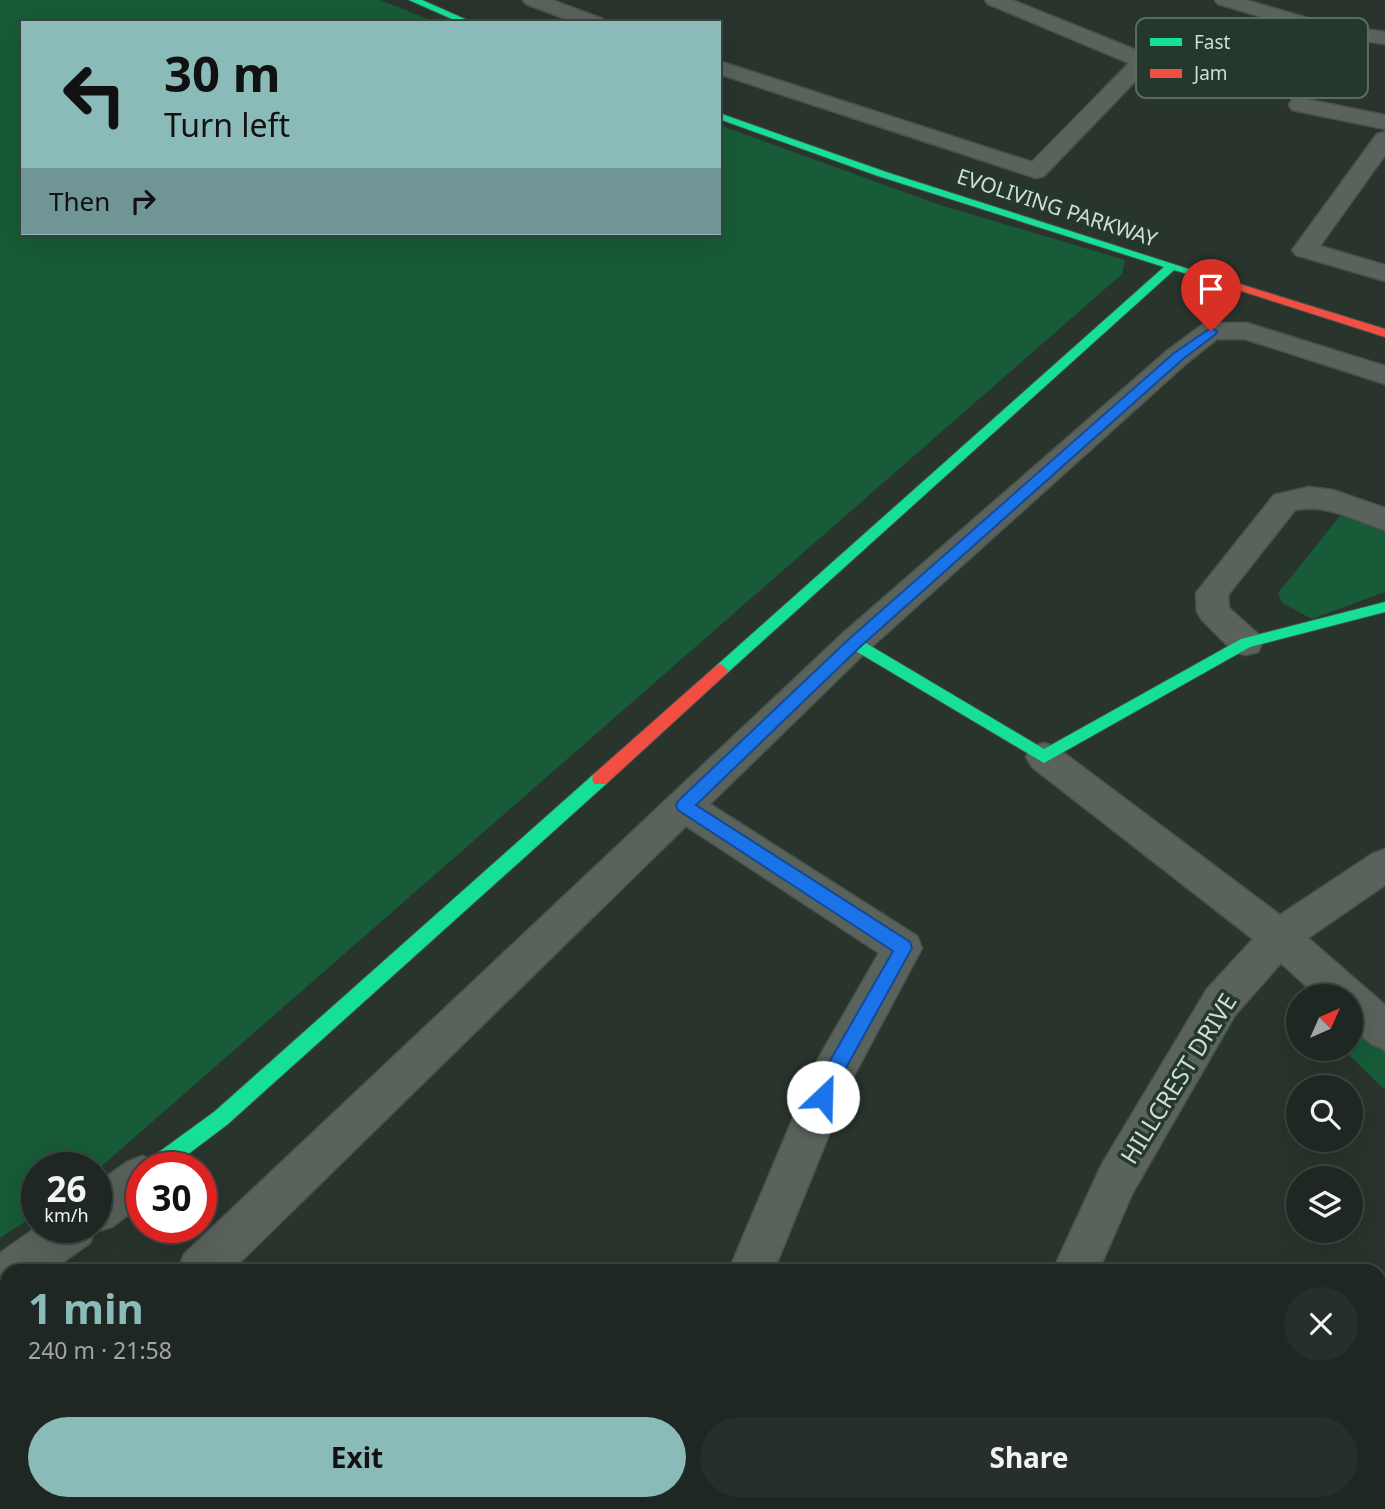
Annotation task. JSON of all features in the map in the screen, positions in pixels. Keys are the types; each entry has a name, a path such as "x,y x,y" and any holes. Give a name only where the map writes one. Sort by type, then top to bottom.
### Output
{"street":[{"path":"414,0 465,21"},
{"path":"533,0 591,21"},
{"path":"995,0 1136,58"},
{"path":"1225,0 1283,18"},
{"path":"721,68 1036,171 1136,68"},
{"path":"1300,105 1385,121"},
{"name":"EVOLIVING PARKWAY","path":"721,117 882,174 1385,333"},
{"path":"1385,139 1305,250 1385,273"},
{"path":"175,1152 221,1118 1171,266"},
{"path":"206,1264 854,643 1178,356 1211,331 1247,331 1385,375"},
{"path":"1246,643 1213,612 1212,593 1285,502 1309,497 1333,500 1385,519"},
{"path":"1044,757 1246,643 1385,607"},
{"path":"854,643 1044,757 1279,937 1332,984"},
{"path":"684,806 903,948 833,1073 754,1264"},
{"name":"HILLCREST DRIVE","path":"1079,1264 1117,1180 1221,1002 1279,937 1385,865"},
{"path":"1363,1012 1385,1031"},
{"path":"23,1264 52,1243"}],"green space":[{"path":"0,0 380,0 433,21 21,21 21,235 721,235 721,126 940,205 1125,260 1122,274 112,1157 112,1152 21,1152 21,1224 0,1238"},
{"path":"1340,516 1385,530 1385,592 1312,619 1282,603 1278,593"},
{"path":"1363,1005 1385,1021 1385,1090 1355,1061 1363,1061"}],"traffic: fast":[{"path":"414,0 465,21"},
{"path":"721,117 882,174 1217,280"},
{"path":"721,670 1172,266"},
{"path":"854,643 1044,757 1246,643 1385,607"},
{"path":"175,1152 221,1118 600,779"}],"traffic: jam":[{"path":"1217,280 1385,333"},
{"path":"600,779 721,670"}],"route":[{"path":"823,1097 833,1073 903,948 684,806 854,643 1178,356 1211,331"}]}
